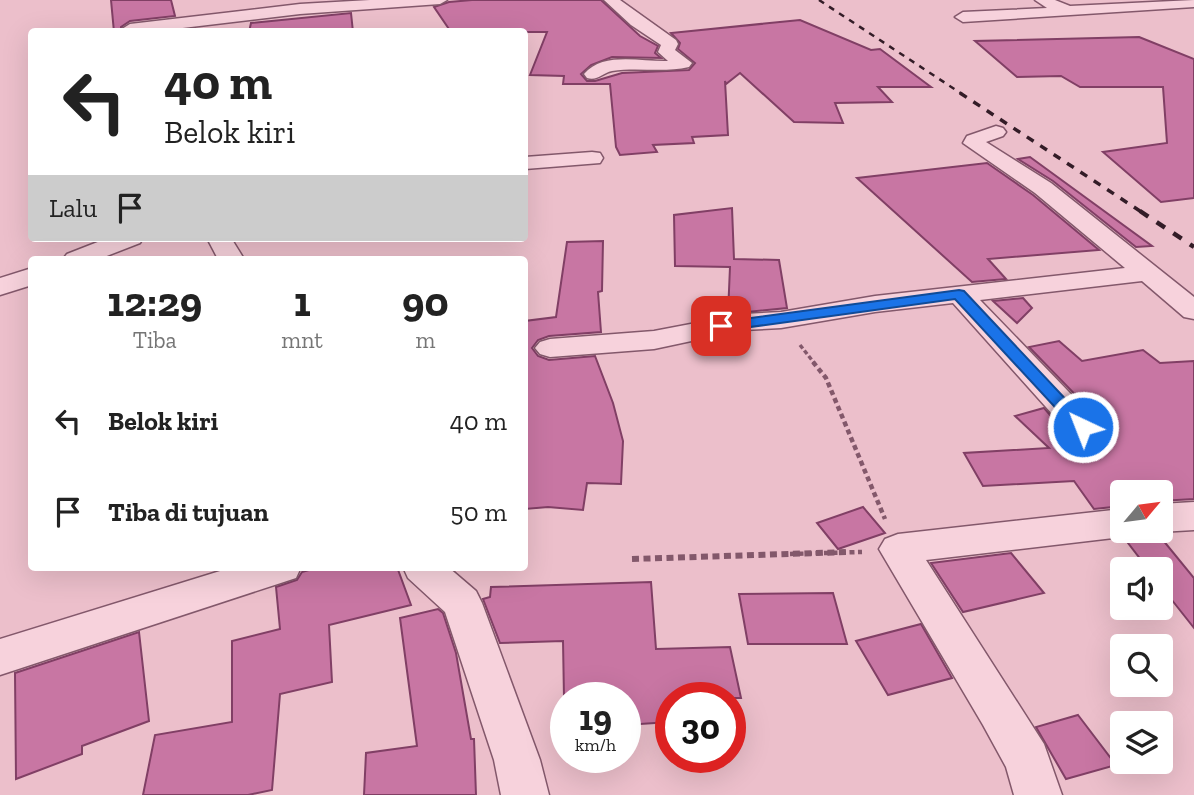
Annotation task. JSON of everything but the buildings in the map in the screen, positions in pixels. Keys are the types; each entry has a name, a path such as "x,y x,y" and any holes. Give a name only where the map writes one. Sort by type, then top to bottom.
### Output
{"street":[{"path":"137,28 298,5 440,0"},
{"path":"593,74 612,67 669,66 683,63 666,52 670,44 629,17 611,0"},
{"path":"1042,0 1068,11"},
{"path":"963,17 1193,2"},
{"path":"996,132 974,140 973,143 1043,188 1194,311"},
{"path":"528,163 592,158"},
{"path":"84,256 121,242"},
{"path":"550,348 654,340 743,322 781,320 875,304 1147,274"},
{"path":"0,287 28,277"},
{"path":"959,294 1083,427"},
{"path":"1173,517 1194,516"},
{"path":"1038,795 1027,760 898,549 1110,524"},
{"path":"0,657 269,571"},
{"path":"426,571 462,603 517,760 525,795"}],"path":[{"path":"632,559 814,555 898,549 826,378 781,320"}],"railway":[{"path":"819,0 962,94"},
{"path":"960,93 1143,213"},
{"path":"1143,213 1194,247"}],"route":[{"path":"721,326 959,294 1083,427"}]}
